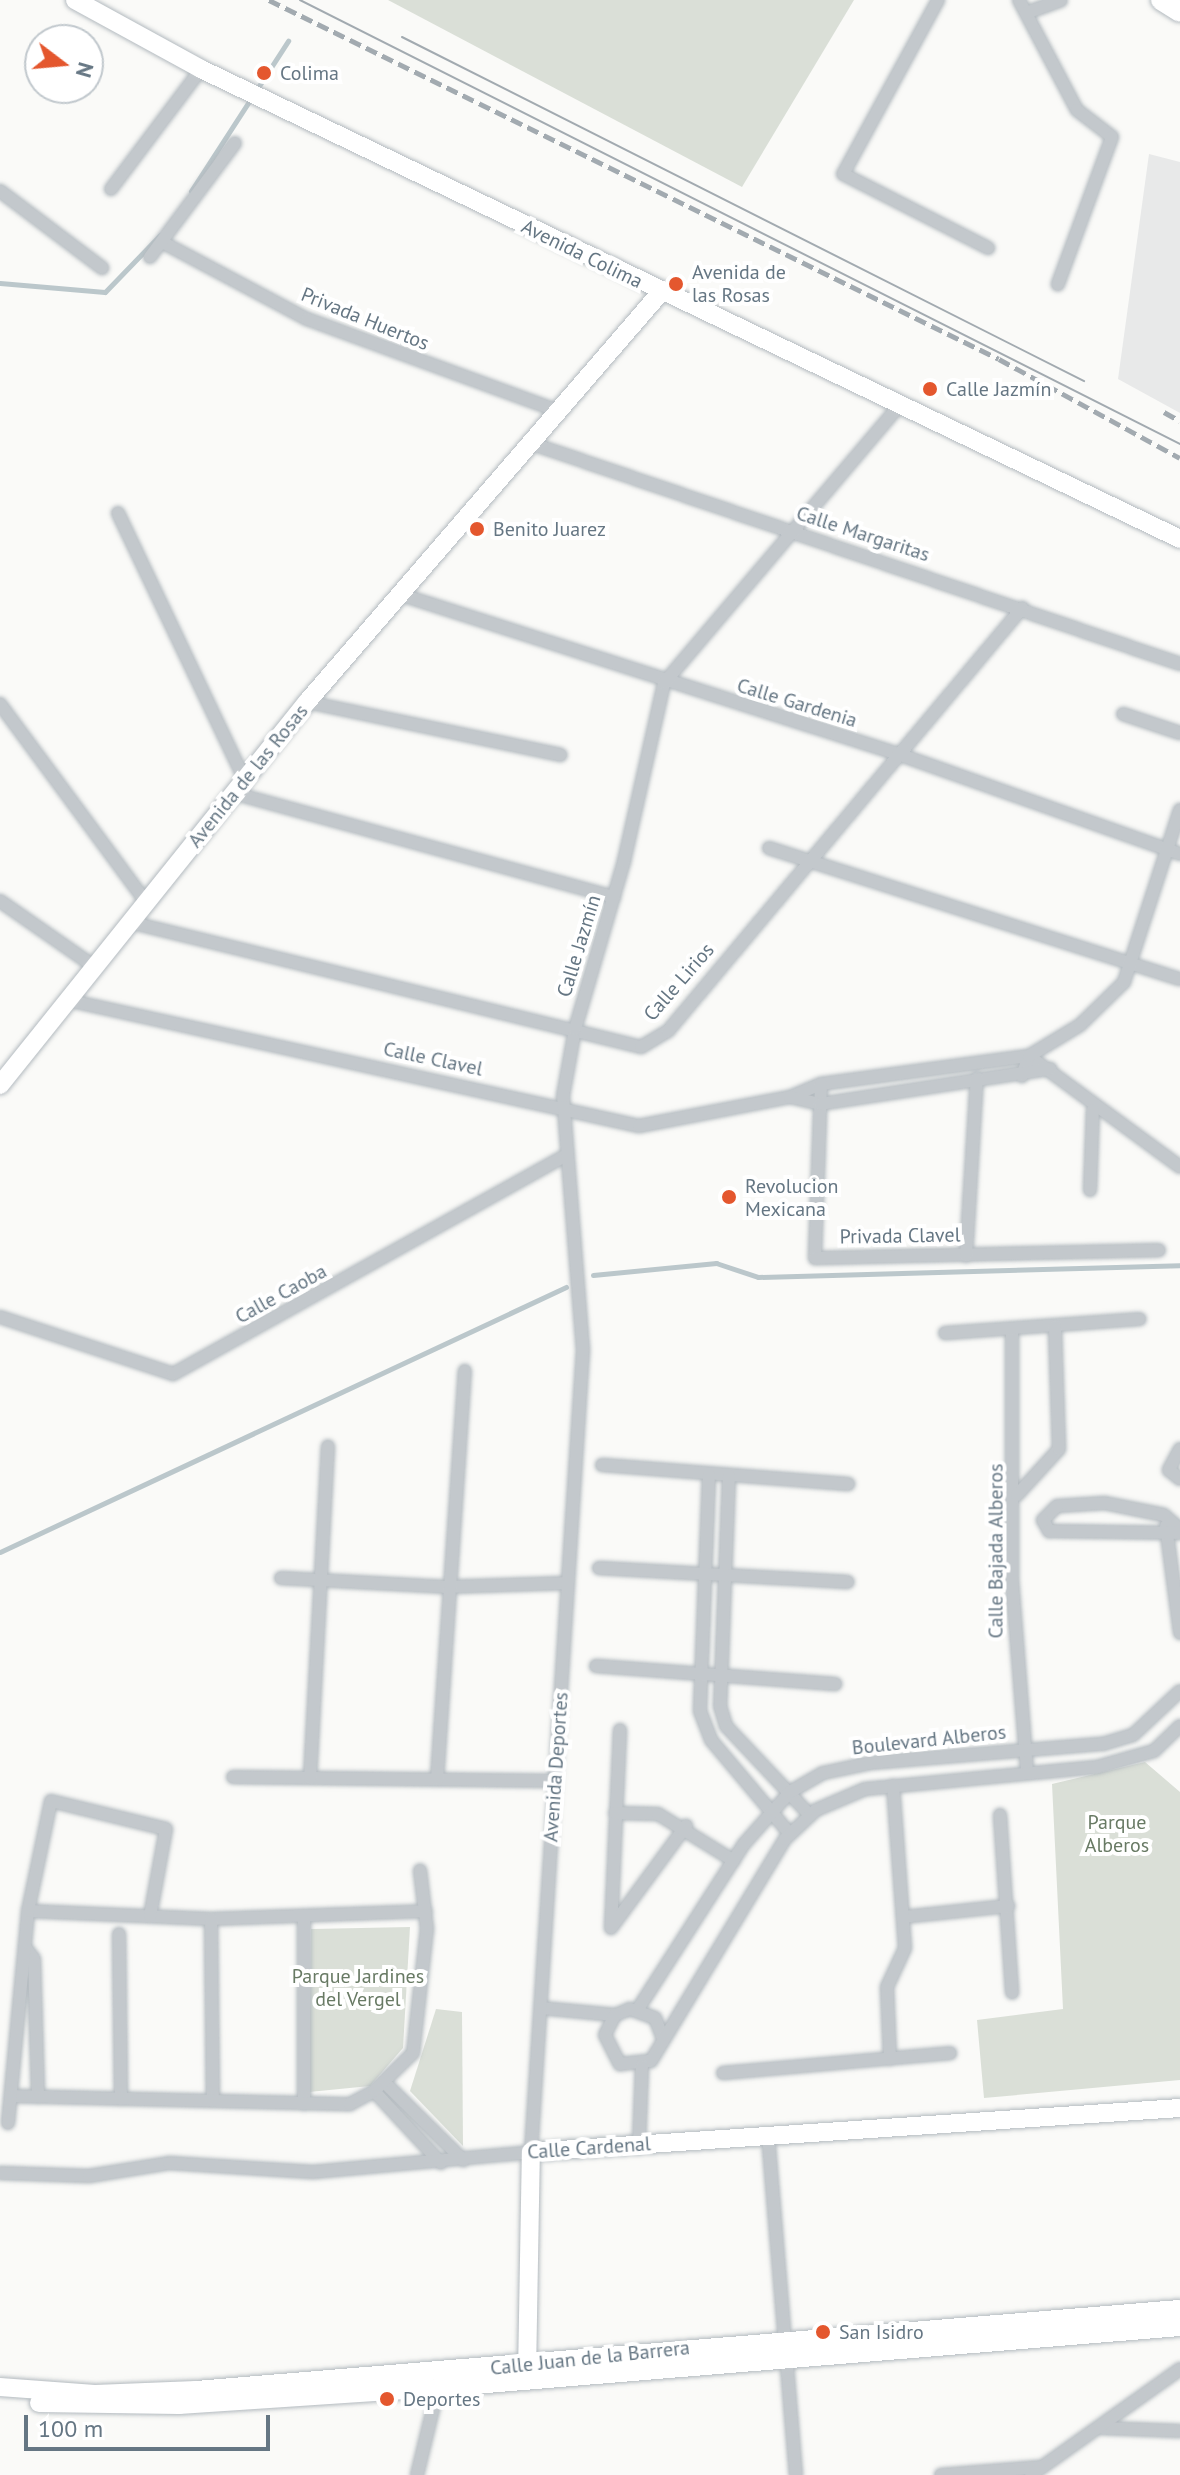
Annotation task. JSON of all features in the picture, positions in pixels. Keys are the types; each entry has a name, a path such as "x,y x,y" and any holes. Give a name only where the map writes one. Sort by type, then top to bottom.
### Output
{"main road":[{"path":"1161,0 1180,12"}],"street":[{"name":"Avenida Colima","path":"75,0 201,69 1180,539"},
{"path":"938,0 843,174 988,248"},
{"path":"1019,0 1077,110 1112,137 1058,284"},
{"path":"1026,13 1061,0"},
{"path":"111,189 201,69"},
{"path":"150,257 235,143"},
{"path":"0,191 102,268"},
{"name":"Privada Huertos","path":"162,242 307,319 561,412"},
{"name":"Avenida de las Rosas","path":"0,1085 307,702 561,412 661,292"},
{"name":"Calle Jazmín","path":"566,1155 565,1108 575,1029 614,897 664,683 795,533 899,406"},
{"name":"Calle Margaritas","path":"533,444 1180,664"},
{"path":"118,513 241,788 614,897"},
{"name":"Calle Gardenia","path":"402,595 664,683 898,754 1180,854"},
{"name":"Calle Lirios","path":"129,922 575,1029 631,1048 668,1031 810,857 1022,608"},
{"path":"307,702 561,755"},
{"path":"0,704 146,902"},
{"path":"1123,714 1180,733"},
{"path":"1022,1076 1029,1056 1116,994 1180,810"},
{"path":"769,848 810,857 1131,958 1180,979"},
{"path":"0,901 95,967"},
{"name":"Calle Clavel","path":"67,1000 639,1126 790,1097 821,1084 1029,1056"},
{"path":"1029,1056 1050,1069 1093,1110 1180,1167"},
{"name":"Calle Clavel","path":"790,1097 820,1104 977,1078 1022,1076 1050,1069"},
{"path":"966,1256 977,1078"},
{"name":"Privada Clavel","path":"821,1084 815,1258 1159,1250"},
{"path":"1090,1190 1093,1110"},
{"name":"Calle Caoba","path":"0,1317 173,1374 566,1155"},
{"name":"Avenida Deportes","path":"527,2372 531,2152 583,1324 566,1155"},
{"path":"945,1333 1139,1319"},
{"path":"1017,1495 1059,1449 1055,1326"},
{"name":"Calle Bajada Alberos","path":"1012,1330 1017,1495 1012,1580 1027,1772"},
{"path":"437,1779 445,1587 465,1371"},
{"path":"310,1778 325,1584 328,1446"},
{"path":"1180,1449 1169,1470 1180,1479"},
{"path":"602,1465 848,1484"},
{"path":"709,1475 698,1674 711,1740 790,1834"},
{"path":"729,1476 721,1576 718,1676 726,1726 810,1815"},
{"path":"1176,1532 1049,1531 1043,1520 1057,1506 1105,1503 1164,1515 1176,1532 1180,1633"},
{"path":"599,1568 848,1582"},
{"path":"281,1578 325,1584 445,1587 568,1583"},
{"path":"596,1666 835,1684"},
{"name":"Boulevard Alberos","path":"638,2009 771,1808 790,1792 823,1773 870,1763 1025,1750 1133,1735 1180,1691"},
{"name":"Boulevard Alberos","path":"662,2036 790,1834 810,1815 865,1789 1097,1767 1154,1751 1180,1726"},
{"path":"620,1730 611,1928 686,1826"},
{"path":"233,1777 554,1781"},
{"path":"890,2059 887,1987 902,1960 903,1917 893,1785"},
{"path":"8,2123 28,1911 51,1801 166,1829 150,1916"},
{"path":"615,1813 658,1814 686,1826 734,1861"},
{"path":"1000,1815 1012,1993"},
{"path":"11,2096 350,2104 374,2091 413,2053 426,1911 420,1870"},
{"path":"903,1917 1008,1906"},
{"path":"28,1911 211,1919 426,1911"},
{"path":"304,1916 304,2104"},
{"path":"211,1919 213,2101"},
{"path":"119,1934 121,2099"},
{"path":"25,1947 34,1959 38,2097"},
{"path":"541,2008 615,2015 638,2009 655,2018 662,2036 658,2054 642,2066"},
{"path":"615,2015 605,2035 611,2056 642,2066"},
{"path":"723,2073 950,2053"},
{"path":"639,2144 642,2066"},
{"path":"385,2083 466,2161"},
{"path":"374,2091 441,2163"},
{"name":"Calle Cardenal","path":"0,2173 89,2176 169,2163 313,2172 639,2144 1180,2108"},
{"path":"768,2135 796,2475"},
{"name":"Calle Juan de la Barrera","path":"0,2400 87,2407 527,2372 1180,2309"},
{"name":"Calle Juan de la Barrera","path":"786,2347 1180,2327"},
{"path":"941,2475 1036,2471 1102,2428 1180,2369"},
{"name":"Calle Juan de la Barrera","path":"0,2387 196,2397 438,2388 527,2372"},
{"path":"417,2475 438,2388"},
{"path":"1102,2428 1180,2431"}],"shaded area":[{"path":"1149,154 1180,162 1180,413 1118,379"}],"green space":[{"path":"388,0 854,0 742,187"},
{"name":"Parque Alberos","path":"1145,1762 1180,1792 1180,2080 984,2098 977,2020 1063,2009 1052,1784"},
{"name":"Parque Jardines del Vergel","path":"410,1927 403,2048 370,2086 309,2092 311,1929"},
{"path":"436,2009 462,2012 463,2146 410,2091"}],"waterway":[{"path":"191,191 288,41"},
{"path":"0,283 105,292 160,235"},
{"path":"593,1275 716,1263 758,1277 1180,1265"},
{"path":"0,1552 566,1287"}],"tram line":[{"path":"300,0 1180,444"},
{"path":"402,37 1084,381"}],"railway":[{"path":"269,0 999,359 1180,458"},
{"path":"1164,412 1180,421"}],"place":[{"name":"Colima","path":"264,73"},
{"name":"Avenida de las Rosas","path":"676,284"},
{"name":"Calle Jazmín","path":"930,389"},
{"name":"Benito Juarez","path":"477,529"},
{"name":"Revolucion Mexicana","path":"729,1197"},
{"name":"San Isidro","path":"823,2332"},
{"name":"Deportes","path":"387,2399"}]}
